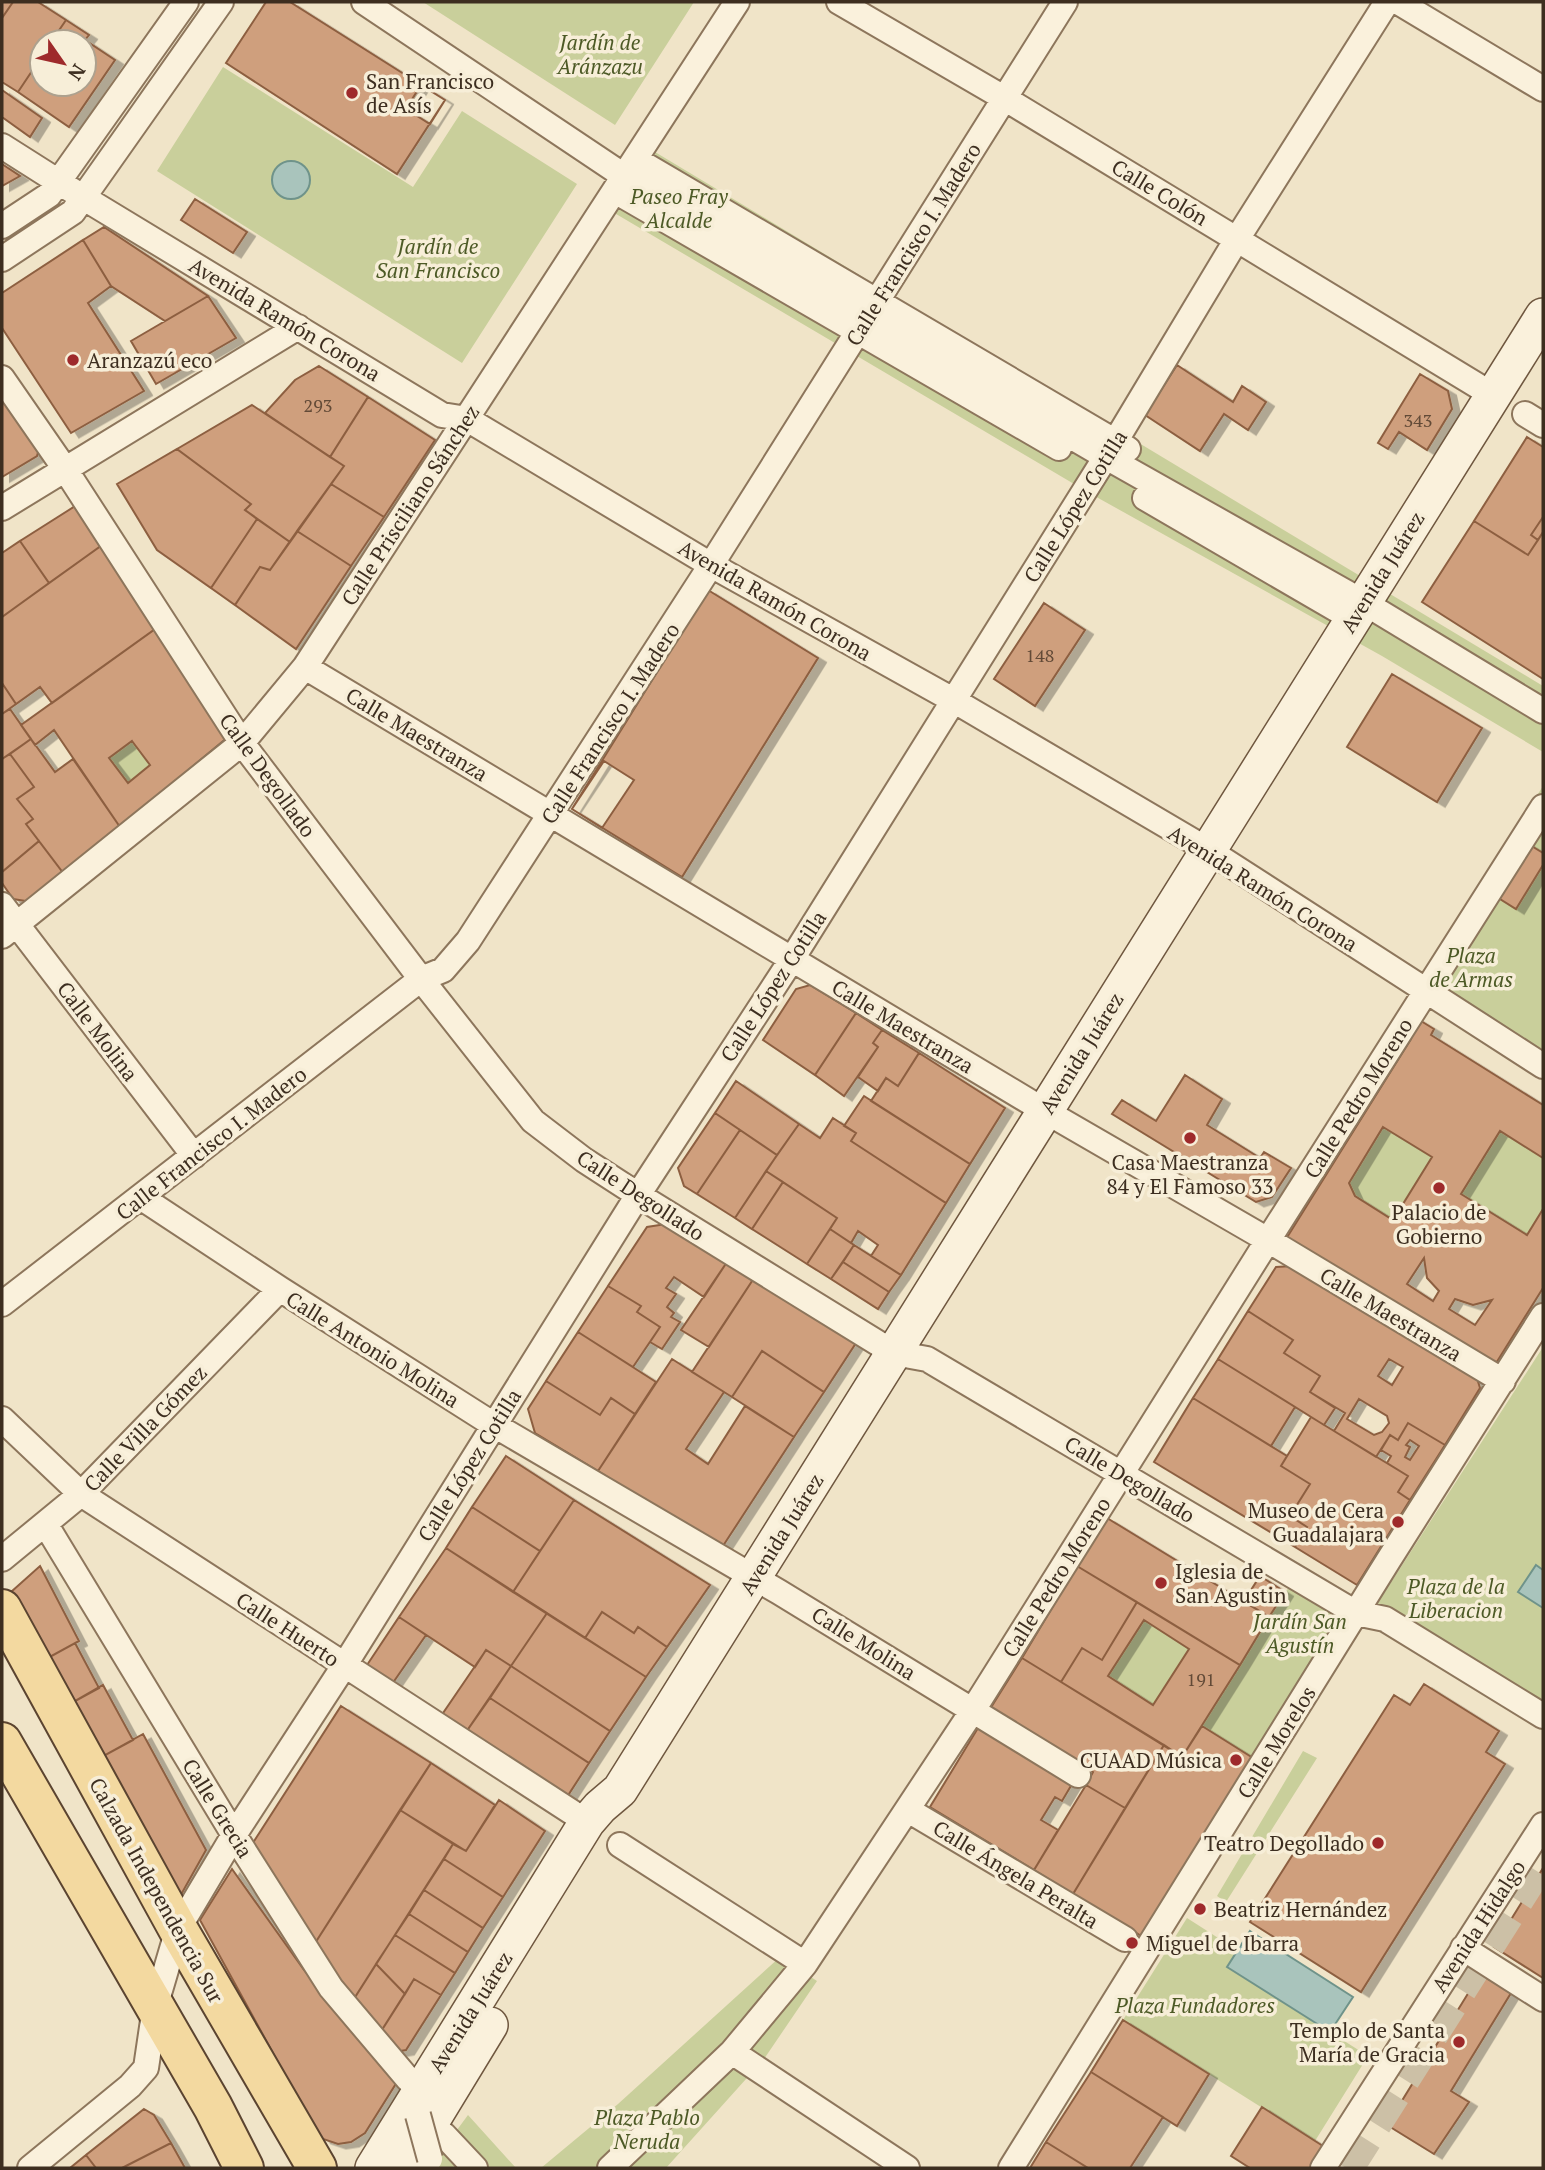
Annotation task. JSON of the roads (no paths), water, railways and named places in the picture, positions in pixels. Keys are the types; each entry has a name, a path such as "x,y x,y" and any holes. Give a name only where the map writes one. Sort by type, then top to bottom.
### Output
{"main road":[{"name":"Avenida Juárez","path":"417,2164 606,1833 620,1790 1543,316"},
{"name":"Calzada Independencia Sur","path":"2,1609 178,1929 317,2168"},
{"path":"2,1743 161,1990 213,2107 244,2168"},
{"name":"Avenida Juárez","path":"373,2168 587,1822 620,1790"}],"street":[{"path":"2,226 49,195 186,2"},
{"path":"2,259 73,212 221,2"},
{"path":"364,2 625,175 1362,605"},
{"name":"Calle Prisciliano Sánchez","path":"7,921 242,743 305,667 737,2"},
{"name":"Calle Colón","path":"839,2 1004,98 1478,386"},
{"name":"Calle Francisco I. Madero","path":"2,1304 421,979 443,970 468,941 711,565 1065,2"},
{"name":"Calle López Cotilla","path":"30,2168 130,2086 146,2068 161,1990 178,1929 234,1835 344,1666 638,1195 792,959 1106,456 1237,239 1387,2"},
{"path":"1398,2 1543,89"},
{"name":"Avenida Ramón Corona","path":"2,146 83,198 442,415 467,419 711,565 953,701 1208,850 1543,1066"},
{"path":"625,175 1543,711"},
{"path":"2,508 298,327"},
{"name":"Calle Degollado","path":"2,378 65,469 242,743 421,979 533,1121 584,1160 638,1195 894,1353 927,1359 1356,1613 1385,1619 1543,1716"},
{"name":"Calle Maestranza","path":"305,667 1045,1111 1268,1240 1503,1381"},
{"name":"Calle Pedro Moreno","path":"610,2168 732,2052 805,1964 973,1710 1543,807"},
{"name":"Calle Molina","path":"7,921 194,1156"},
{"name":"Calle Antonio Molina","path":"142,1198 494,1425 754,1577"},
{"name":"Calle Villa Gómez","path":"2,1559 81,1494 280,1289"},
{"name":"Calle Morelos","path":"1011,2168 1543,1316"},
{"name":"Calle Huerto","path":"2,1419 81,1494 587,1822"},
{"name":"Calle Grecia","path":"46,1525 234,1835 331,1988 408,2079"},
{"name":"Calle Molina","path":"754,1577 1078,1775"},
{"name":"Calle Ángela Peralta","path":"908,1810 1125,1939"},
{"name":"Avenida Hidalgo","path":"1322,2168 1543,1825"},
{"path":"620,1845 805,1964"},
{"path":"1463,1948 1543,1999"},
{"path":"732,2052 906,2168"},
{"path":"417,2164 418,2115"},
{"path":"444,2135 475,2168"}],"water":[{"path":"291,161 304,167 310,180 304,193 291,199 278,193 272,180 278,167"},
{"path":"1536,1565 1543,1570 1543,1608 1518,1592"},
{"path":"1250,1931 1353,1997 1330,2032 1227,1967"}],"tunnel":[{"path":"1346,2168 1543,1857"}],"place":[{"name":"San Francisco de Asís","path":"352,93"},
{"name":"Aranzazú eco","path":"73,360"},
{"name":"Casa Maestranza 84 y El Famoso 33","path":"1190,1138"},
{"name":"Palacio de Gobierno","path":"1439,1188"},
{"name":"Museo de Cera Guadalajara","path":"1398,1522"},
{"name":"Iglesia de San Agustin","path":"1161,1583"},
{"name":"CUAAD Música","path":"1236,1760"},
{"name":"Teatro Degollado","path":"1378,1843"},
{"name":"Beatriz Hernández","path":"1200,1909"},
{"name":"Miguel de Ibarra","path":"1132,1943"},
{"name":"Templo de Santa María de Gracia","path":"1459,2042"}],"park label":[{"name":"Jardín de Aránzazu","path":"600,54"},
{"name":"Paseo Fray Alcalde","path":"679,208"},
{"name":"Jardín de San Francisco","path":"438,258"},
{"name":"Plaza de Armas","path":"1471,967"},
{"name":"Plaza de la Liberacion","path":"1456,1598"},
{"name":"Jardín San Agustín","path":"1300,1633"},
{"name":"Plaza Fundadores","path":"1195,2005"},
{"name":"Plaza Pablo Neruda","path":"647,2129"}]}
